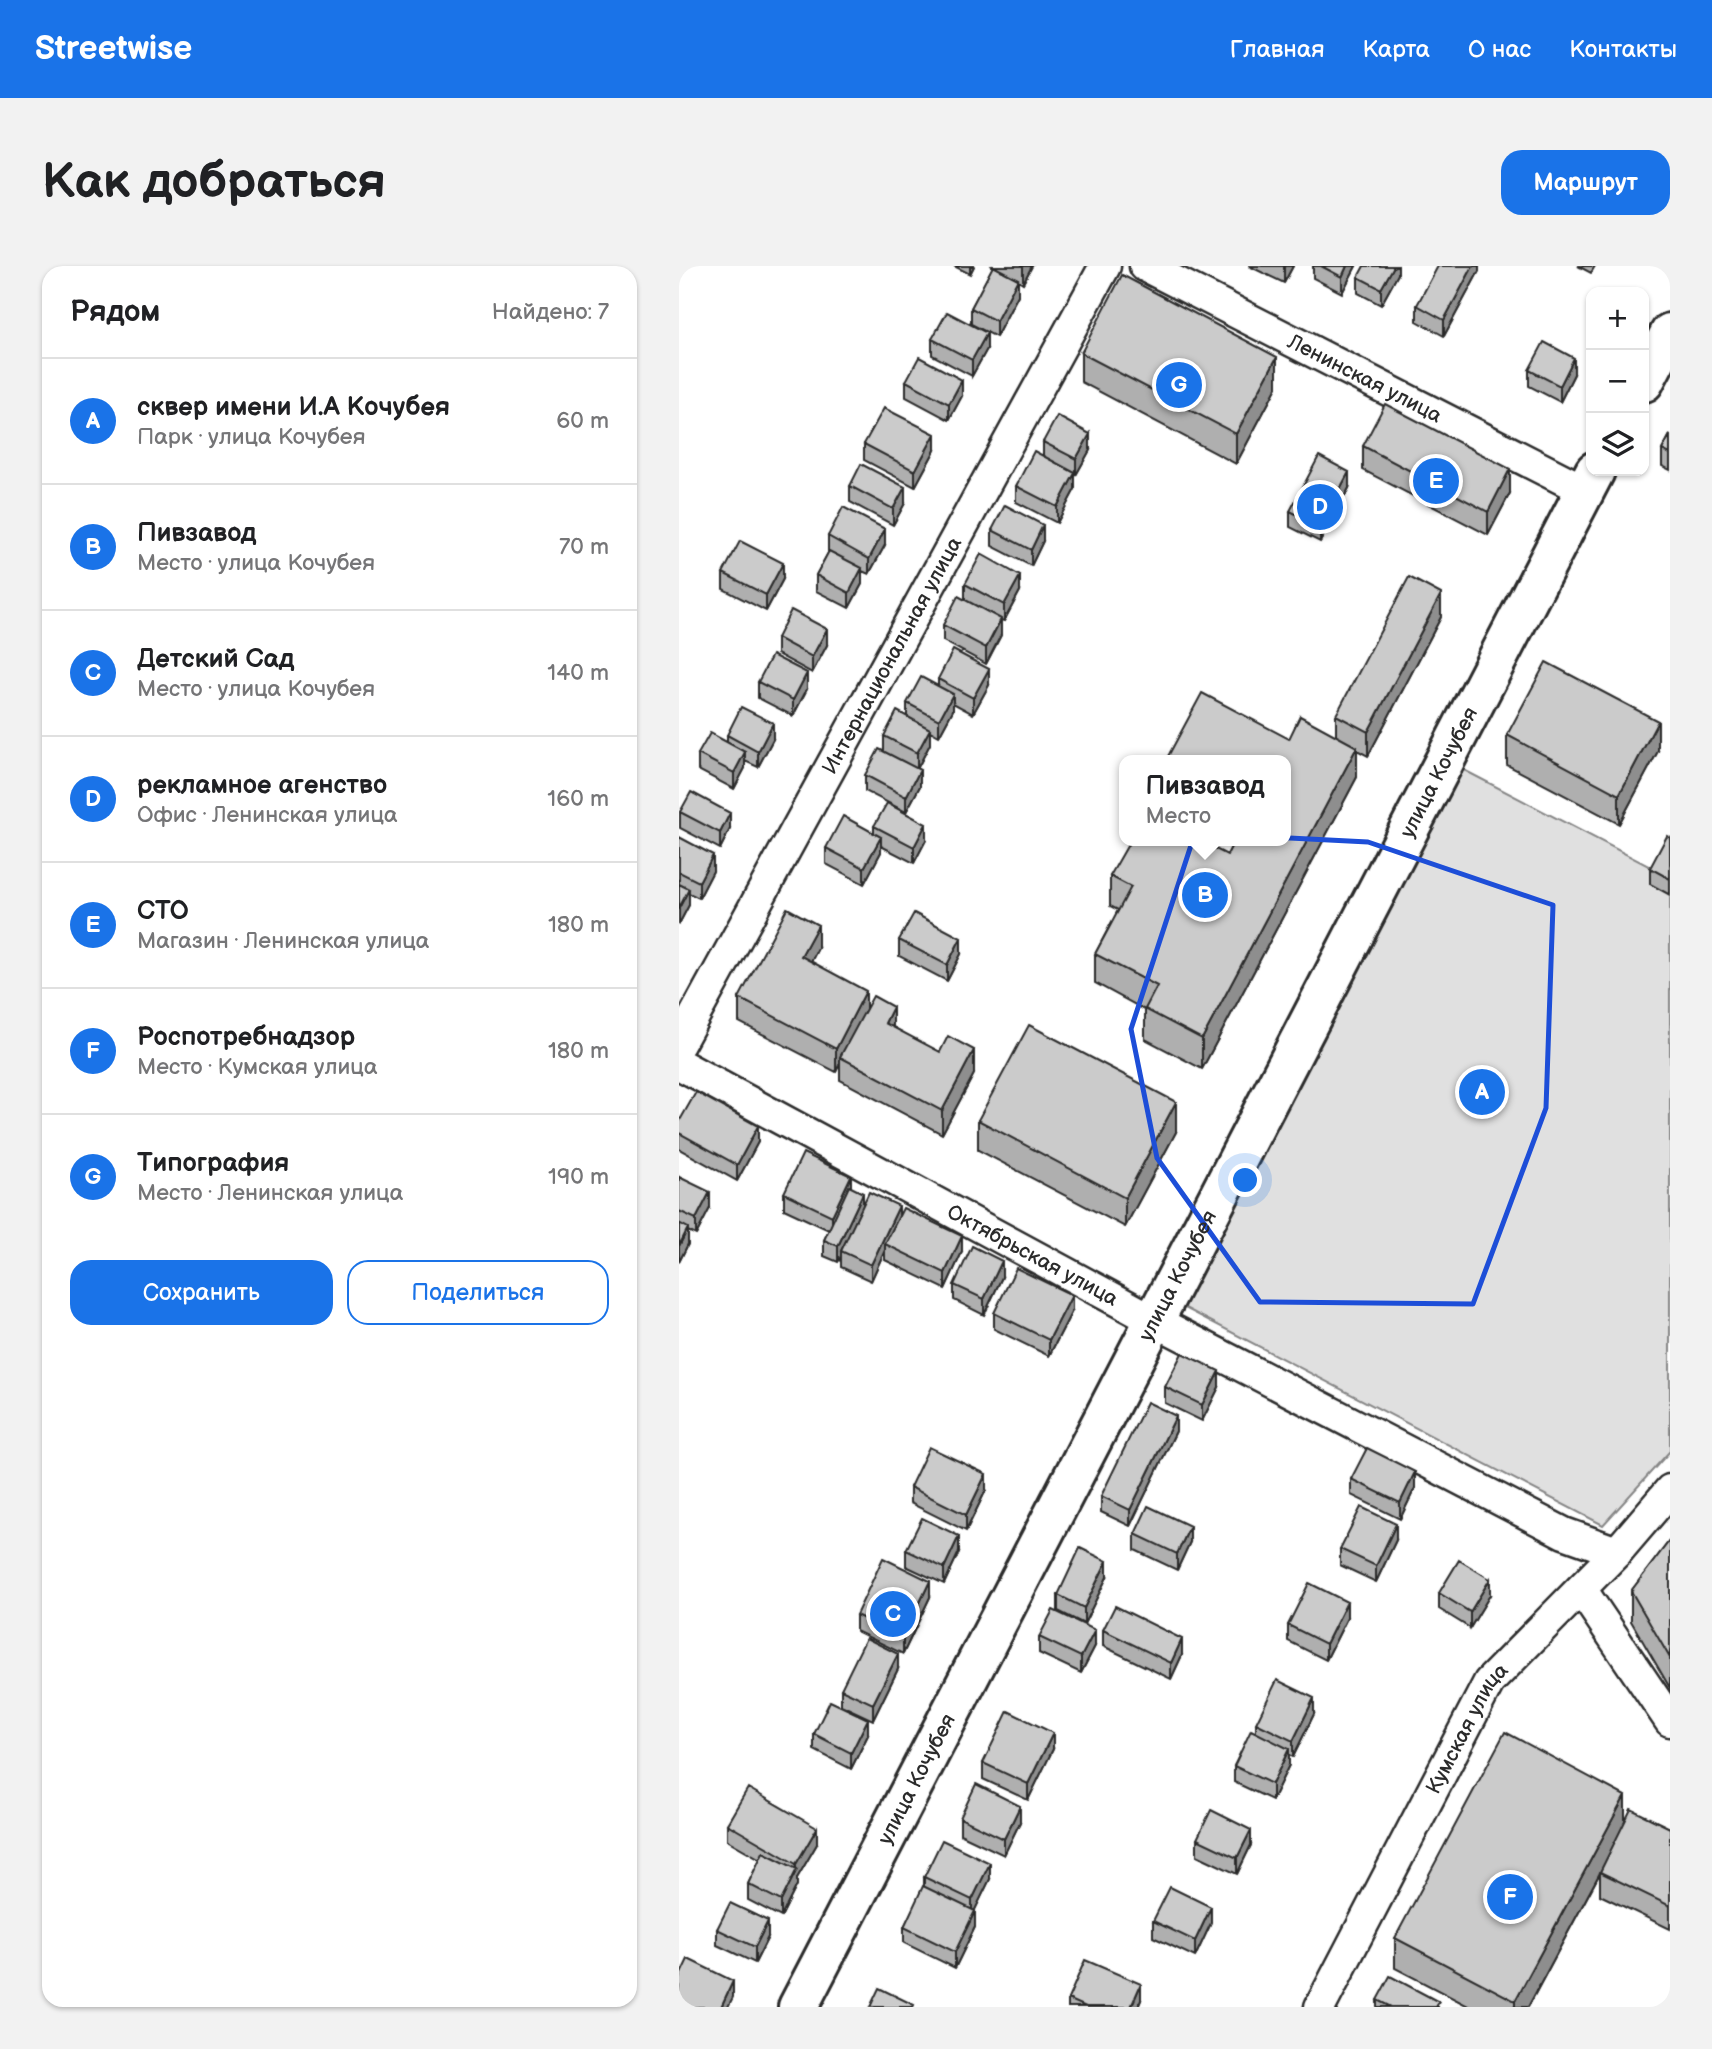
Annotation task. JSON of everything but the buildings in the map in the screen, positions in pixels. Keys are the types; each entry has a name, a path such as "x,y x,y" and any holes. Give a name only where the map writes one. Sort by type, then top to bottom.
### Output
{"main road":[{"path":"1649,373 1670,333"},
{"name":"улица Кочубея","path":"798,2007 1590,481"}],"street":[{"name":"Интернациональная улица","path":"679,1044 1105,266"},
{"name":"Ленинская улица","path":"1145,266 1590,481"},
{"name":"Октябрьская улица","path":"679,1064 1155,1321 1564,1533 1617,1552"},
{"name":"Кумская улица","path":"1320,2007 1489,1682 1617,1552 1670,1490"},
{"path":"1581,1589 1670,1721"}],"highlighted area":[{"path":"1195,833 1368,842 1553,905 1546,1108 1473,1304 1260,1302 1157,1158 1131,1029"}],"shaded area":[{"path":"1462,769 1670,877 1670,1451 1603,1525 1183,1307"}],"place":[{"name":"Типография","path":"1179,385"},
{"name":"СТО","path":"1436,481"},
{"name":"рекламное агенство","path":"1320,507"},
{"name":"Пивзавод","path":"1205,895"},
{"name":"сквер имени И.А Кочубея","path":"1482,1092"},
{"name":"Детский Сад","path":"893,1614"},
{"name":"Роспотребнадзор","path":"1510,1897"}]}
